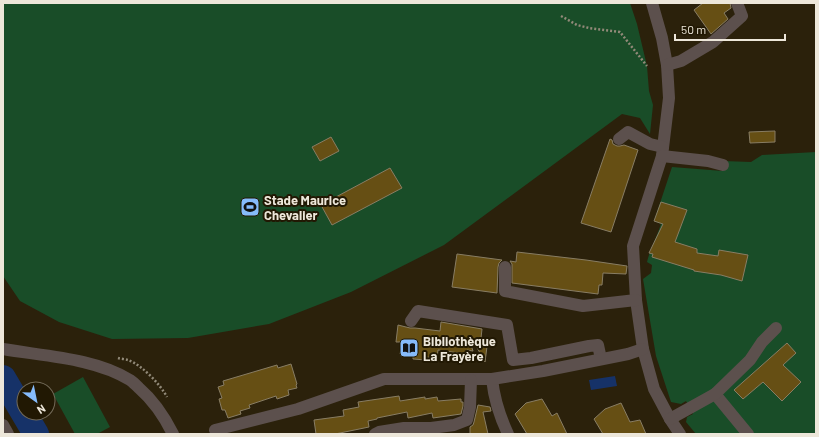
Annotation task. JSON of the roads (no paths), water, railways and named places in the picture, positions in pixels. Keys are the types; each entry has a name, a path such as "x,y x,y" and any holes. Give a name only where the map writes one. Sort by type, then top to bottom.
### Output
{"street":[{"path":"652,3 662,38 667,65 669,98 662,152 633,246 636,300 642,349 654,389 680,434"},
{"path":"667,65 681,61 713,42 742,16 737,3"},
{"path":"619,139 628,132 662,152 723,164"},
{"path":"505,267 505,291 583,306 636,300"},
{"path":"411,321 418,311 507,325 513,360 598,345 601,359"},
{"path":"670,419 715,394 750,360 762,342 776,328"},
{"path":"3,349 74,360 108,368 131,380 149,397 162,414 173,434"},
{"path":"215,430 298,409 384,379 492,379 543,371 628,354 642,349"},
{"path":"492,379 493,391 508,434"},
{"path":"376,434 379,432 404,428 454,430 467,420 470,407 471,380"},
{"path":"715,394 748,434"},
{"path":"3,425 8,434"}],"water":[{"path":"615,376 617,386 591,390 589,380"}],"waterway":[{"path":"3,378 36,434"}],"place":[{"name":"Stade Maurice Chevalier","path":"250,207"},
{"name":"Bibliothèque La Frayère","path":"409,348"}]}
